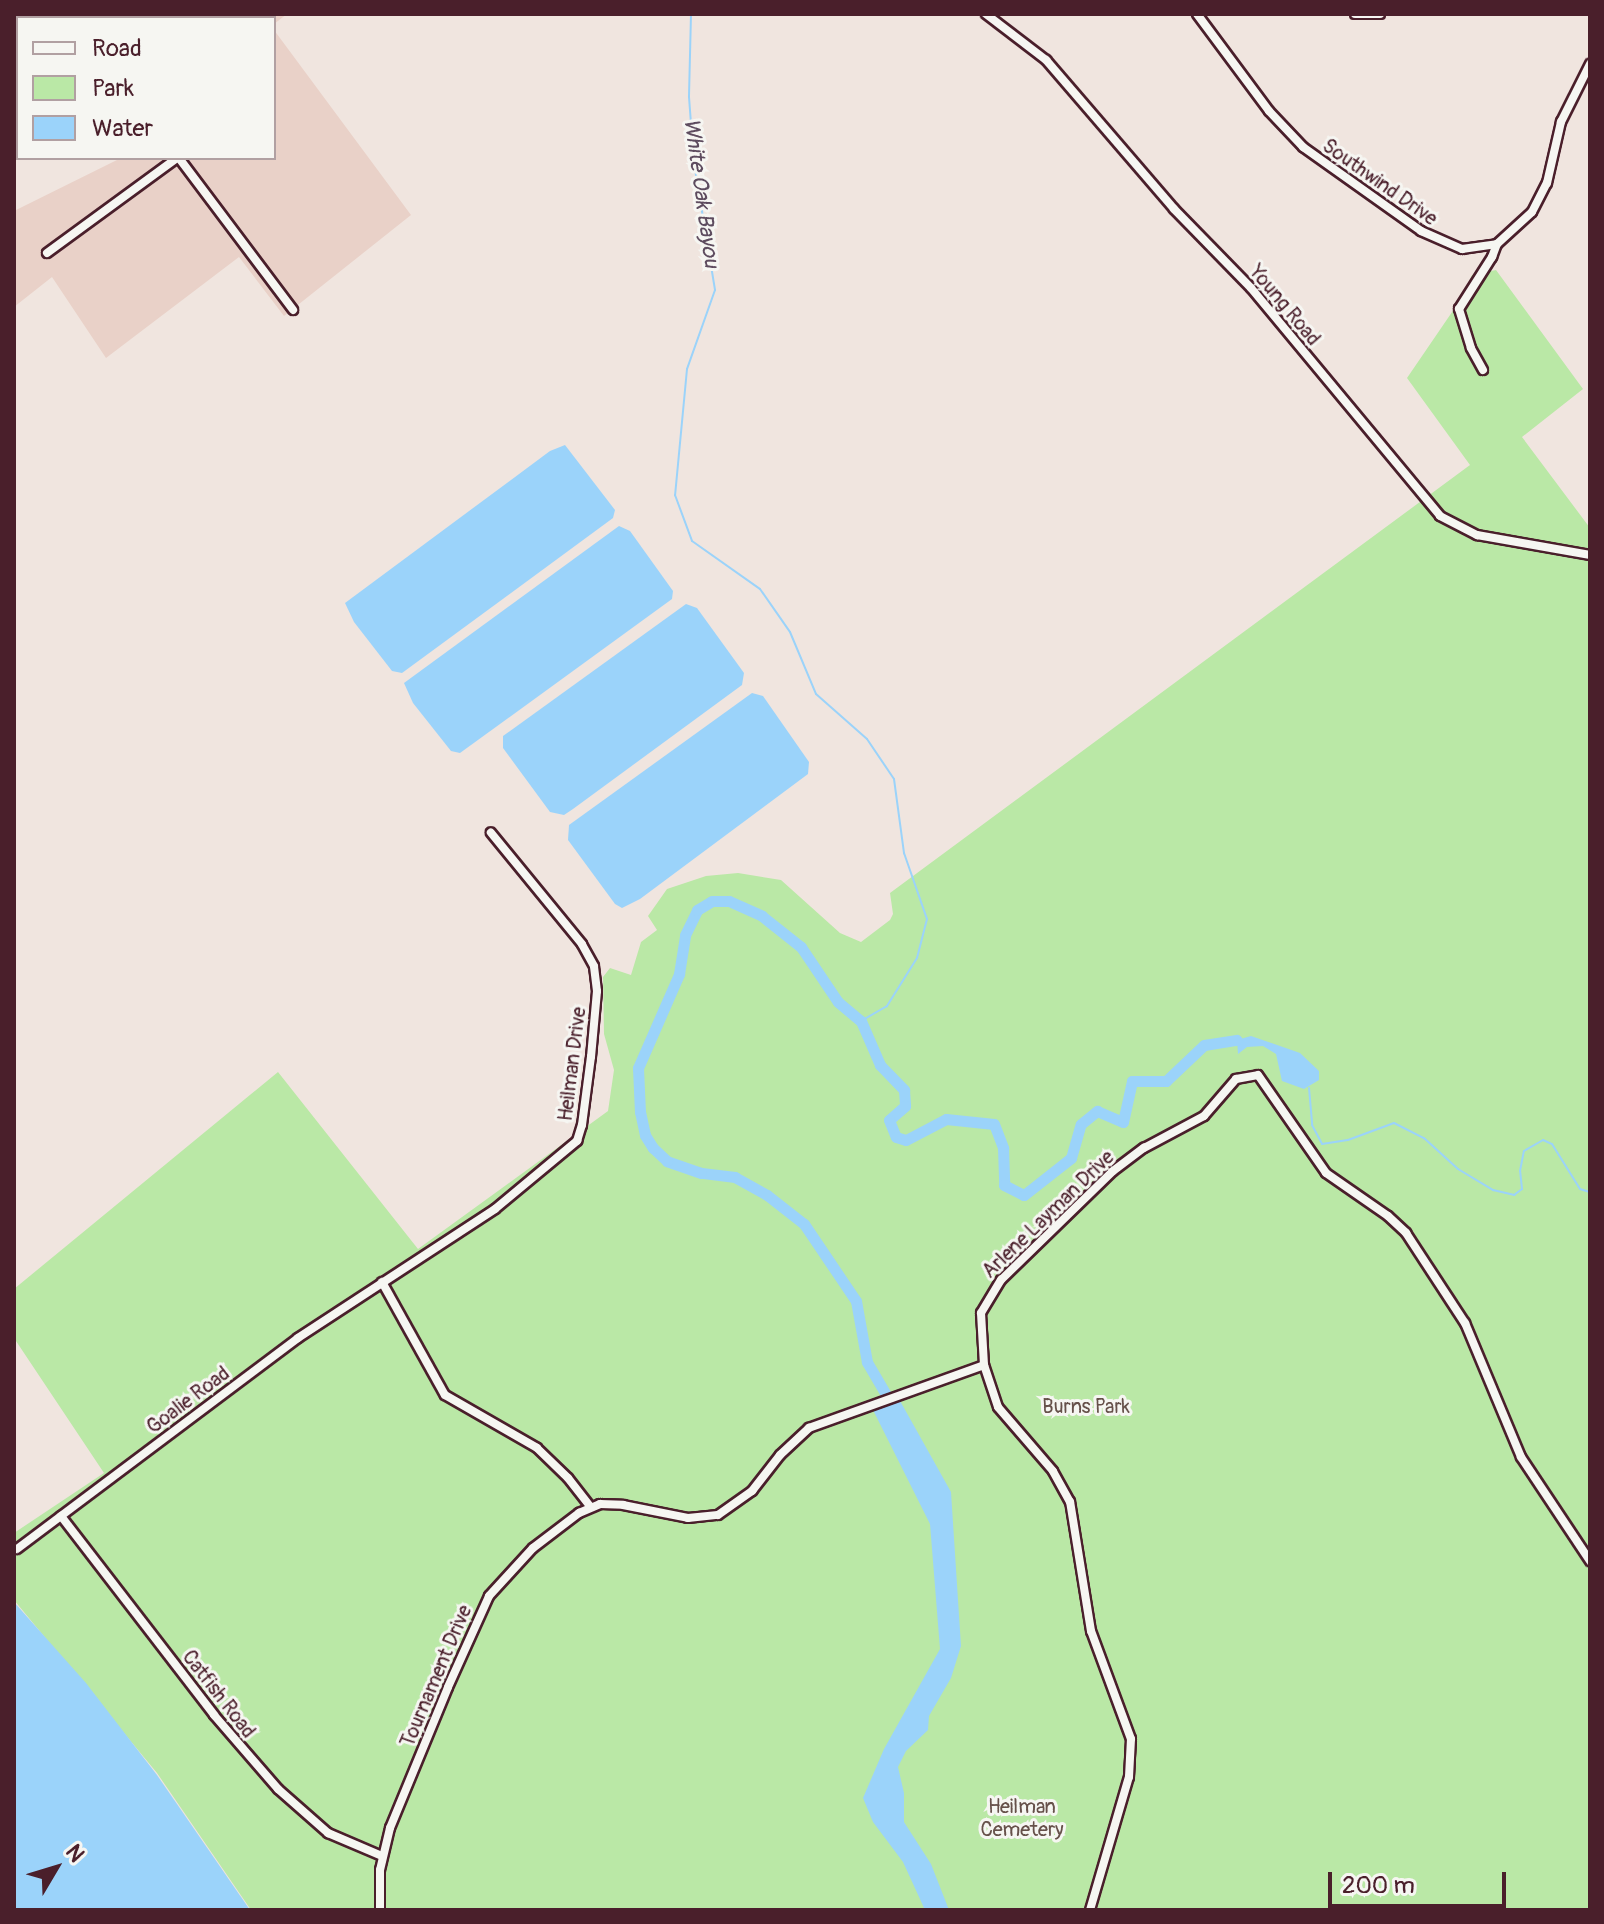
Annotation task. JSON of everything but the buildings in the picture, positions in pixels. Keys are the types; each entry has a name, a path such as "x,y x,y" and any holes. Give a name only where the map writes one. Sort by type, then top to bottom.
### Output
{"street":[{"name":"Young Road","path":"986,14 1046,60 1174,209 1251,288 1440,516 1477,535 1590,555"},
{"name":"Southwind Drive","path":"1197,14 1269,111 1303,147 1444,244 1472,249 1497,244"},
{"path":"1355,14 1380,14"},
{"path":"1483,370 1471,348 1459,309 1497,244 1525,221 1538,201 1553,165 1561,122 1590,64"},
{"path":"47,253 175,160"},
{"path":"180,160 293,310"},
{"name":"Heilman Drive","path":"382,1282 532,1181 574,1145 582,1125 597,991 594,966 582,944 491,833"},
{"name":"Arlene Layman Drive","path":"1090,1910 1129,1777 1131,1739 1091,1631 1070,1502 1053,1471 998,1407 984,1365 981,1313 1001,1280 1123,1163 1204,1116 1236,1079 1258,1075 1321,1167 1397,1223 1456,1306 1480,1354 1513,1443 1590,1561"},
{"path":"382,1282 422,1359 445,1395 537,1448 568,1478 590,1506 623,1505 688,1518 718,1515 752,1491 799,1435 870,1405 984,1365"},
{"name":"Goalie Road","path":"17,1549 298,1338 382,1282"},
{"name":"Tournament Drive","path":"380,1910 382,1856 444,1695 489,1596 533,1548 590,1506"},
{"name":"Catfish Road","path":"61,1516 261,1771 321,1829 382,1856"}],"shaded area":[{"path":"52,14 287,14 276,22 276,16"},
{"path":"276,33 411,215 284,316 239,257 106,358 52,277 14,307 14,211 117,160 276,160"}],"green space":[{"name":"Burns Park","path":"1496,270 1583,389 1522,437 1590,528 1590,1910 251,1910 157,1773 14,1600 14,1533 104,1473 14,1338 14,1289 278,1072 418,1249 608,1111 614,1070 604,1034 603,977 610,968 631,975 641,942 657,930 648,916 667,889 706,876 738,873 781,880 840,933 861,942 890,920 893,914 890,893 1470,465 1407,378 1463,296 1472,275"}],"water":[{"path":"565,445 615,510 613,518 402,673 392,671 354,622 345,603 550,451"},
{"path":"619,526 630,531 673,591 672,599 460,753 451,751 413,703 404,683"},
{"path":"686,604 697,608 744,673 742,685 564,815 550,812 503,748 503,736"},
{"path":"752,693 763,696 809,762 808,774 640,899 622,908 615,904 568,840 569,825"},
{"path":"1251,1036 1300,1053 1319,1071 1319,1080 1304,1089 1282,1081 1276,1054 1263,1046 1247,1047 1238,1054 1237,1040"},
{"path":"899,1399 951,1492 961,1646 951,1678 929,1716 928,1730 906,1751 898,1767 904,1793 904,1822 931,1864 949,1910 925,1910 903,1862 873,1822 863,1798 884,1749 940,1649 930,1524 872,1408"},
{"path":"14,1602 86,1683 157,1775 250,1910 14,1910"}],"waterway":[{"name":"White Oak Bayou","path":"691,14 689,97 694,163 715,290 687,369 675,495 692,541 760,589 790,632 816,694 867,739 894,779 904,853 927,919 917,958 887,1006 861,1021"},
{"path":"888,1398 867,1362 856,1301 804,1224 767,1195 735,1177 701,1173 667,1161 645,1135 640,1112 638,1068 679,974 685,935 697,910 712,901 729,901 762,916 801,947 838,1002 861,1021 880,1065 904,1090 905,1106 889,1120 896,1137 906,1140 946,1119 994,1124 1003,1148 1004,1185 1024,1195 1071,1158 1081,1124 1097,1111 1123,1122 1132,1081 1166,1081 1204,1045 1237,1040"},
{"path":"1309,1088 1312,1125 1322,1144 1348,1140 1394,1123 1424,1138 1458,1169 1493,1190 1514,1195 1522,1189 1520,1171 1524,1151 1543,1140 1552,1144 1580,1189 1590,1192"}],"park label":[{"name":"Heilman Cemetery","path":"1022,1818"}]}
